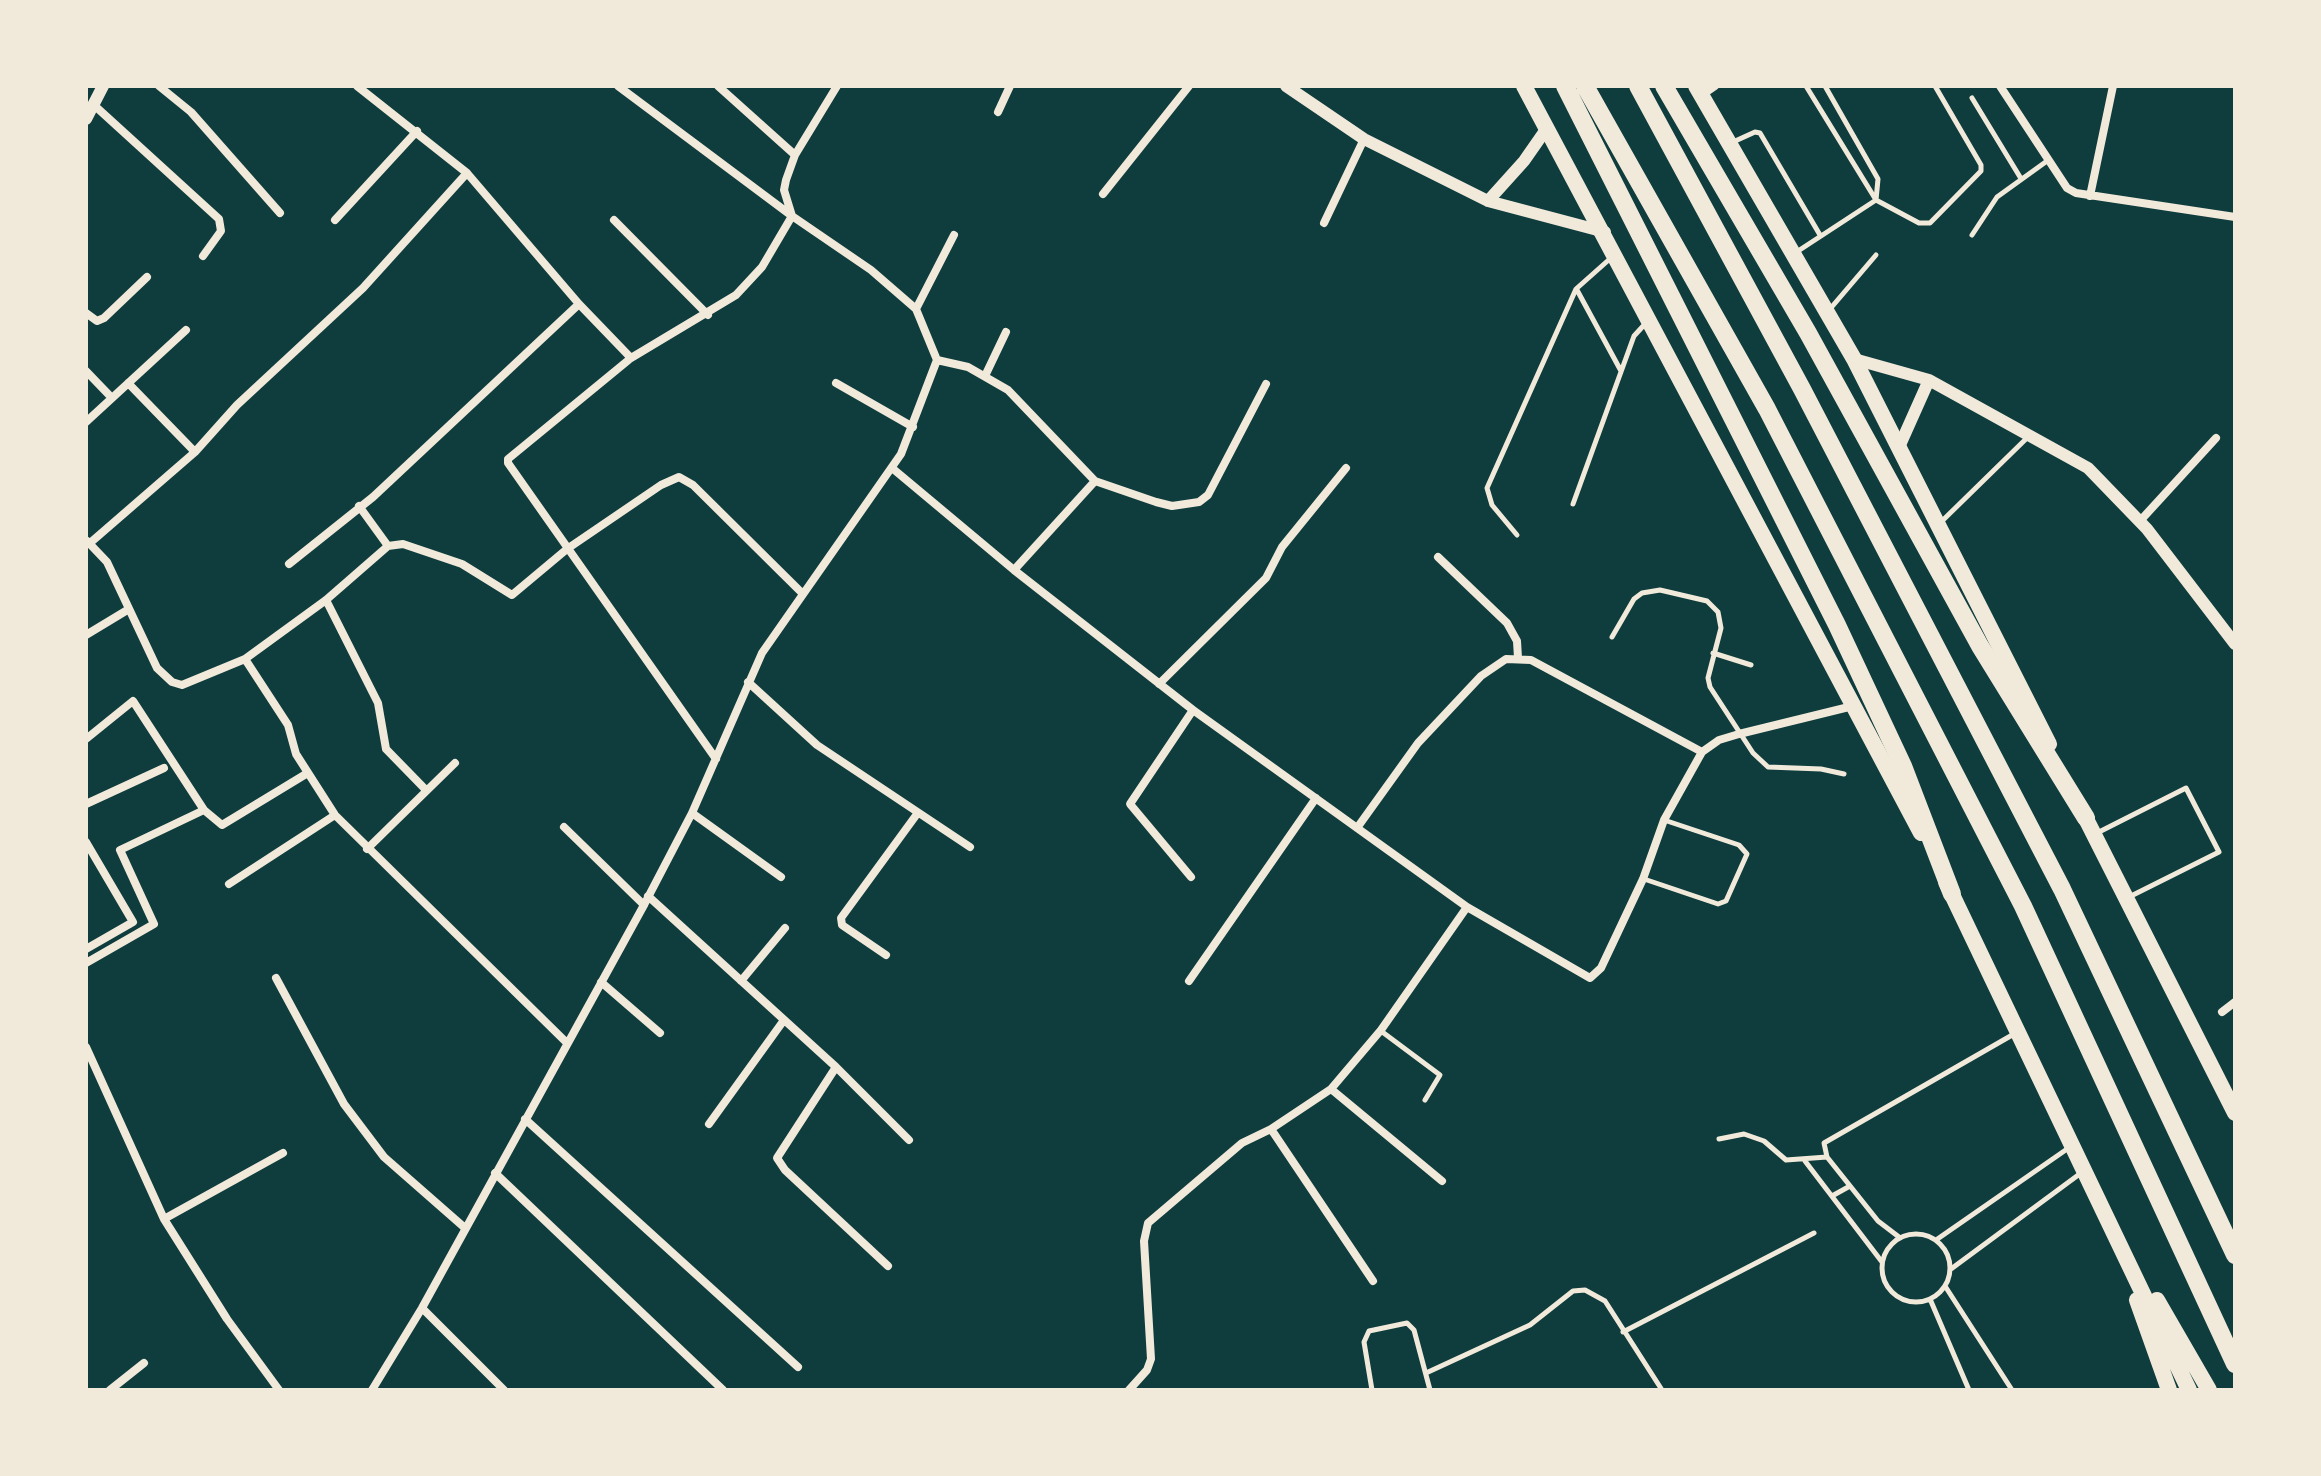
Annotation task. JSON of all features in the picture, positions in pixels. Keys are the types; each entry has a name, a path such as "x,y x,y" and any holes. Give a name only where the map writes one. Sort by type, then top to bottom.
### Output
{"highway":[{"path":"1524,86 1856,705 1952,894 2189,1390"},
{"path":"1565,86 1837,625 1903,766 1952,894"},
{"path":"1585,86 1767,409 2016,891 2235,1364"},
{"path":"1638,86 1802,389 2062,889 2235,1255"},
{"path":"1664,86 1808,333 1980,646 2090,826"},
{"path":"1704,89 1730,144 1900,445 2090,826 2230,1093 2235,1113"},
{"path":"2230,1093 2235,1127"},
{"path":"2114,1231 2169,1390"},
{"path":"2114,1231 2209,1390"}],"street":[{"path":"86,119 103,86"},
{"path":"159,86 191,112 280,213"},
{"path":"357,86 467,173 579,304 631,358"},
{"path":"372,1390 422,1308 646,901 692,813 762,653 892,468 913,427 937,360 916,309 871,270 792,216 618,86"},
{"path":"718,86 795,155"},
{"path":"716,759 567,549 508,459 631,358 708,315 736,295 762,267 792,216 784,190 795,155 837,86"},
{"path":"998,112 1010,86"},
{"path":"1103,194 1189,86"},
{"path":"1286,86 1364,139 1488,201 1605,232"},
{"path":"2000,86 2067,188 2090,196 2235,217"},
{"path":"2090,196 2113,86"},
{"path":"95,106 219,219 221,231 203,256"},
{"path":"1488,201 1524,161 1547,128"},
{"path":"335,220 417,131"},
{"path":"1324,223 1364,139"},
{"path":"467,173 363,288 237,405 195,452 88,542 107,562 157,668 177,685 245,659 326,600 388,546 403,544 462,564 509,596 567,549 661,485 679,477 693,485 803,594"},
{"path":"614,220 708,315"},
{"path":"916,309 954,235"},
{"path":"86,313 97,321 104,318 147,277"},
{"path":"289,564 373,497 462,417 579,304"},
{"path":"86,422 186,330"},
{"path":"985,376 1006,332"},
{"path":"1854,359 1929,380 2088,468 2140,521 2235,644"},
{"path":"937,360 960,363 985,376 1023,404 1095,481 1172,506 1199,502 1208,495 1266,384"},
{"path":"86,371 111,397"},
{"path":"1900,445 1929,380"},
{"path":"128,383 195,452"},
{"path":"836,383 913,427"},
{"path":"2140,521 2216,438"},
{"path":"892,468 1014,570 1193,710 1467,907 1590,978 1601,968 1643,879 1664,820 1702,752 1719,740 1856,705"},
{"path":"1159,684 1266,578 1282,547 1346,468"},
{"path":"1014,570 1095,481"},
{"path":"359,506 388,546"},
{"path":"1438,557 1507,623 1517,641 1518,658"},
{"path":"326,600 378,703 386,749 425,789"},
{"path":"86,635 129,609"},
{"path":"245,659 288,725 296,754 306,774 335,815 567,1043"},
{"path":"1357,828 1418,743 1481,676 1506,659 1531,660 1702,752"},
{"path":"748,682 817,745 970,847"},
{"path":"86,739 133,701 204,810 222,825 306,774"},
{"path":"1191,877 1130,804 1193,710"},
{"path":"367,849 455,763"},
{"path":"86,804 164,768"},
{"path":"1189,981 1316,798"},
{"path":"86,963 154,924 120,850 204,810"},
{"path":"692,813 781,877"},
{"path":"886,955 842,925 841,918 917,814"},
{"path":"229,884 335,815"},
{"path":"564,827 836,1067 909,1140"},
{"path":"86,842 133,922 86,949"},
{"path":"1129,1390 1147,1370 1151,1359 1144,1241 1148,1223 1242,1143 1271,1129 1331,1089 1381,1030 1467,907"},
{"path":"741,981 785,928"},
{"path":"276,978 344,1104 384,1157 465,1228"},
{"path":"601,982 660,1033"},
{"path":"2222,1012 2235,1002"},
{"path":"709,1124 784,1020"},
{"path":"86,1047 164,1219 227,1319 279,1390"},
{"path":"836,1067 777,1158 785,1170 888,1266"},
{"path":"1331,1089 1442,1181"},
{"path":"525,1119 798,1367"},
{"path":"1271,1129 1373,1281"},
{"path":"164,1219 283,1153"},
{"path":"495,1173 723,1390"},
{"path":"422,1308 504,1390"},
{"path":"110,1390 144,1363"}],"lane":[{"path":"1806,86 1876,200 1919,223 1930,223 1981,171 1981,165 1935,86"},
{"path":"1825,86 1878,179 1876,200"},
{"path":"1972,98 2020,177"},
{"path":"1730,144 1755,132 1760,133 1820,235"},
{"path":"1972,235 1997,197 2020,177 2047,161"},
{"path":"1793,254 1876,200"},
{"path":"1517,535 1492,505 1487,488 1576,289 1616,254"},
{"path":"1827,312 1876,255"},
{"path":"1576,289 1621,371"},
{"path":"1573,504 1634,336 1650,318"},
{"path":"1939,524 2031,434"},
{"path":"1612,637 1634,599 1642,593 1660,590 1713,606 1721,628 1708,682 1739,734 1768,767 1821,769 1844,774"},
{"path":"1713,653 1751,665"},
{"path":"2090,826 2186,788 2193,801 2219,852 2127,898"},
{"path":"1643,879 1718,904 1726,901 1747,854 1739,845 1664,820"},
{"path":"1381,1030 1440,1075 1425,1100"},
{"path":"1899,1237 1878,1221 1850,1186 1827,1157 1824,1143 1968,1064 2018,1032"},
{"path":"1719,1139 1744,1134 1764,1141 1786,1160 1827,1157"},
{"path":"1936,1240 2073,1144"},
{"path":"1805,1161 1882,1262"},
{"path":"1950,1270 2085,1170"},
{"path":"1832,1196 1850,1186"},
{"path":"1623,1332 1814,1233"},
{"path":"1924,1234 1936,1240 1949,1259 1950,1270 1945,1286 1930,1299 1919,1302 1904,1300 1891,1292 1883,1278 1882,1262 1888,1248 1899,1237 1924,1234"},
{"path":"1945,1286 2012,1390"},
{"path":"1426,1373 1530,1325 1573,1291 1585,1290 1605,1301 1662,1390"},
{"path":"1930,1299 1969,1390"},
{"path":"1372,1390 1364,1342 1369,1331 1407,1323 1414,1330 1430,1390"}]}
